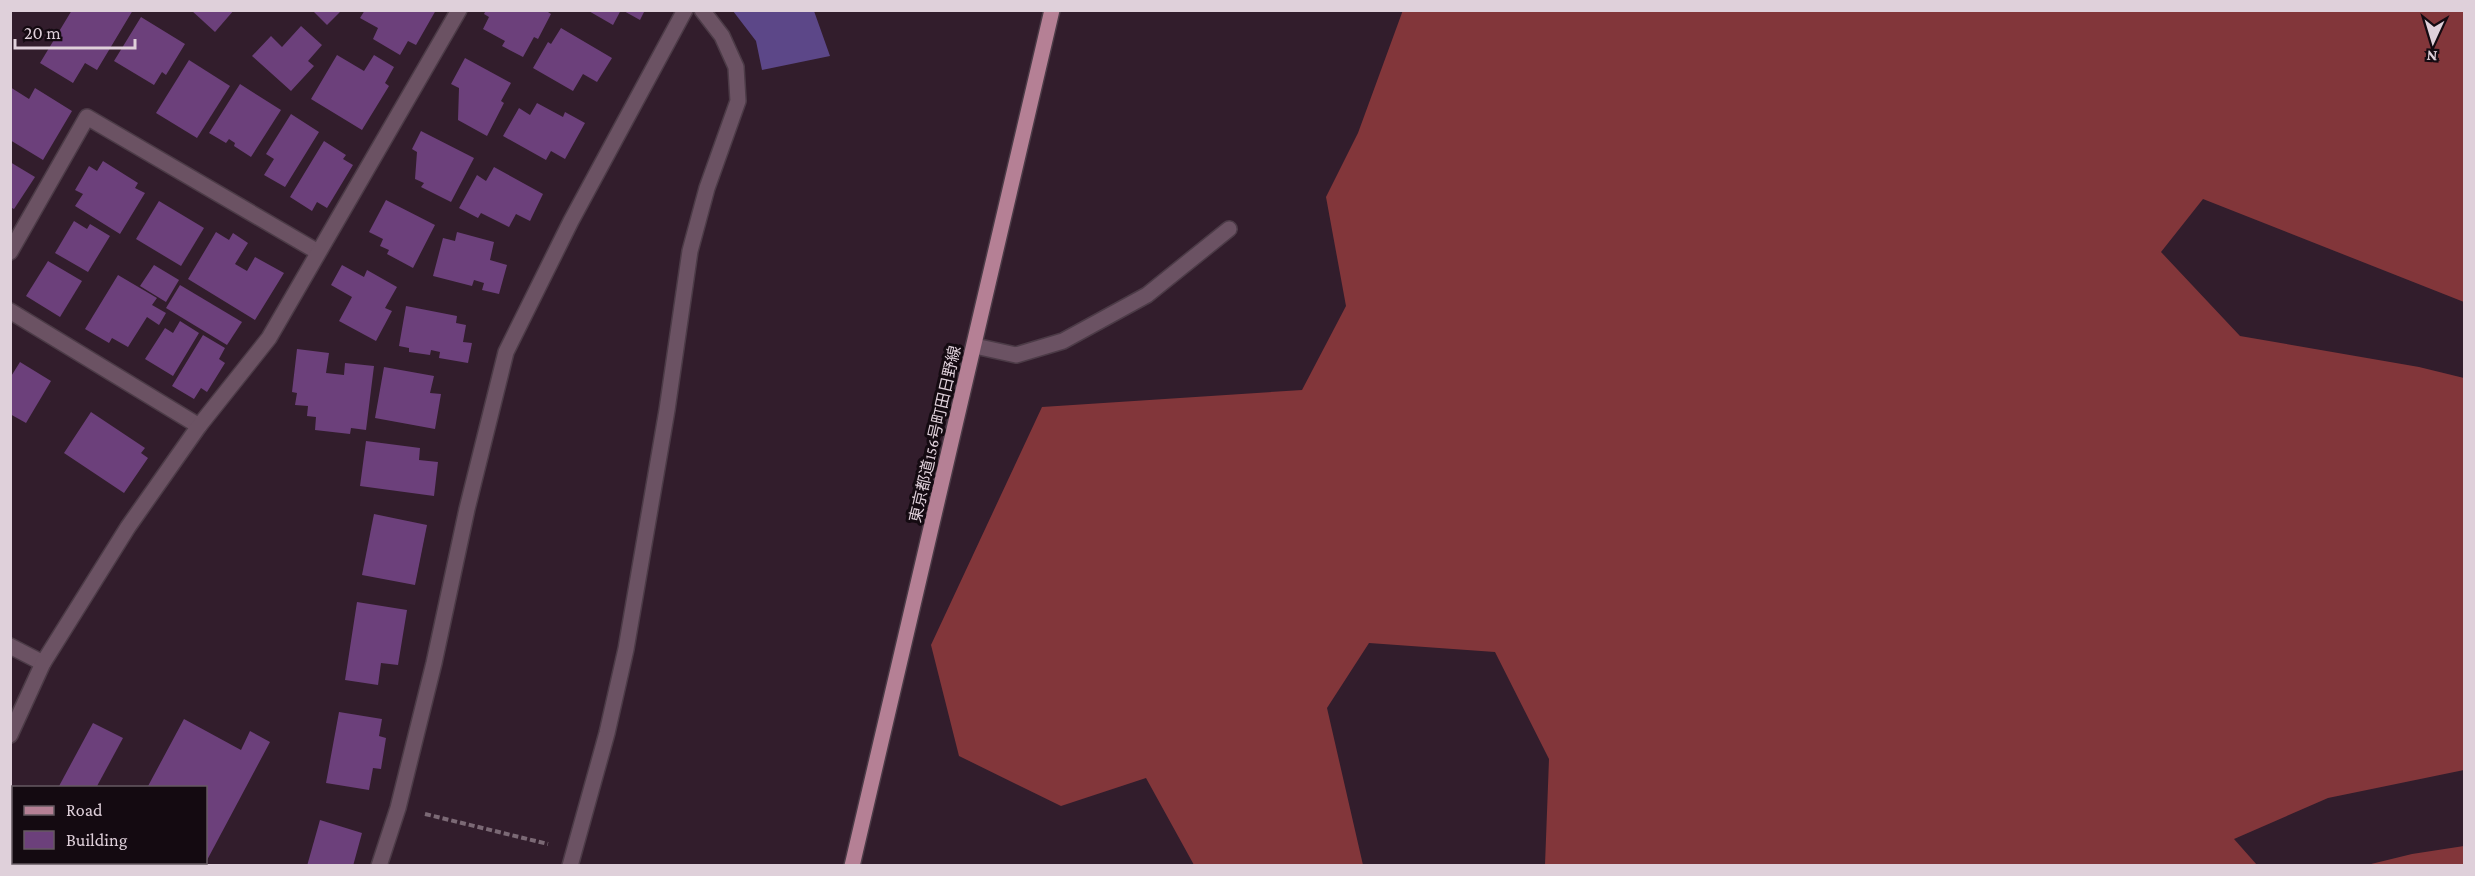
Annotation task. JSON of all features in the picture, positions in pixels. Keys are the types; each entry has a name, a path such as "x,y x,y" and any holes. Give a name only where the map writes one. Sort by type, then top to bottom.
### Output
{"main road":[{"name":"東京都道156号町田日野線","path":"852,866 1052,10"}],"street":[{"path":"10,735 43,663 128,526 199,426 269,338 459,10"},
{"path":"379,866 398,807 434,663 467,509 506,352 561,240 685,10"},
{"path":"570,866 607,733 626,649 668,410 690,251 707,188 738,101 736,67 722,36 702,10"},
{"path":"10,252 87,117 318,252"},
{"path":"975,346 1016,355 1063,341 1147,295 1230,229"},
{"path":"10,311 199,426"},
{"path":"10,646 43,663"}],"path":[{"path":"435,817 524,838"}],"shaded area":[{"path":"1403,10 2464,11 2464,302 2203,199 2161,252 2240,336 2419,367 2464,378 2464,770 2328,798 2234,839 2257,865 1545,865 1549,759 1495,652 1369,643 1327,708 1363,865 1194,865 1146,778 1061,806 959,756 931,645 1042,407 1302,390 1346,306 1326,197 1358,133"},
{"path":"733,11 814,11 830,56 762,70 756,41"},
{"path":"2464,846 2464,865 2367,865 2412,854"}],"building":[{"path":"72,10 133,10 97,70 85,63 73,83 40,63"},
{"path":"191,10 234,10 215,32"},
{"path":"312,10 342,10 327,25"},
{"path":"365,10 436,10 416,45 408,41 400,55 373,39 378,28 360,18"},
{"path":"486,10 545,10 551,14 538,39 534,37 523,57 502,46 505,41 483,29 489,17 484,14"},
{"path":"587,10 621,10 613,25"},
{"path":"622,10 645,10 640,20"},
{"path":"141,17 185,44 166,75 162,72 154,85 114,61"},
{"path":"301,26 322,45 308,61 314,66 291,91 252,56 271,36 282,47"},
{"path":"561,28 612,58 597,82 583,74 573,91 533,68 548,42 551,44"},
{"path":"337,55 364,71 374,55 394,67 385,83 389,86 362,130 311,99"},
{"path":"465,58 511,83 501,101 504,103 487,136 458,120 459,88 451,84"},
{"path":"189,60 230,86 197,138 156,113"},
{"path":"240,84 281,110 251,157 234,146 235,143 229,139 226,143 209,133"},
{"path":"10,87 29,99 35,88 72,111 43,160 10,140"},
{"path":"537,103 563,117 565,112 585,123 565,159 551,151 546,160 503,136 519,108 530,115"},
{"path":"291,114 319,132 285,187 264,175 274,159 266,154"},
{"path":"421,131 474,158 451,202 421,187 424,183 415,179 417,152 412,149"},
{"path":"324,141 346,155 343,159 353,165 327,208 317,202 312,211 290,197"},
{"path":"103,161 138,183 135,188 145,193 120,234 75,206 83,194 75,190 89,166 97,171"},
{"path":"10,162 35,177 14,209 10,207"},
{"path":"494,167 543,194 530,221 516,214 509,227 481,213 478,218 459,208 477,175 486,181"},
{"path":"386,200 435,225 413,268 387,254 389,250 380,246 383,239 369,232"},
{"path":"159,201 204,228 181,266 136,239"},
{"path":"74,221 87,229 90,224 110,236 88,272 55,253"},
{"path":"216,232 229,240 233,233 248,243 235,264 247,271 255,257 284,273 255,320 188,279"},
{"path":"457,232 494,242 490,260 507,265 499,294 482,290 484,283 474,280 472,286 433,276 443,238 455,241"},
{"path":"48,261 82,281 60,317 26,296"},
{"path":"154,265 179,280 166,302 140,286"},
{"path":"342,265 364,277 367,270 397,287 385,308 392,311 376,341 339,321 352,297 331,285"},
{"path":"118,275 157,298 152,305 166,313 159,325 147,317 128,347 112,338 109,343 85,329"},
{"path":"180,285 242,322 227,345 166,308"},
{"path":"406,306 457,316 456,323 466,325 463,342 472,343 468,363 439,358 440,352 431,350 430,355 409,352 409,348 399,346"},
{"path":"180,321 199,333 173,376 145,359 165,328 173,333"},
{"path":"203,335 225,348 219,359 225,363 207,392 201,388 194,399 172,386"},
{"path":"297,349 329,353 326,373 344,375 345,363 374,366 366,430 351,428 350,434 315,430 316,417 307,416 308,406 295,405 297,393 292,392"},
{"path":"20,362 51,381 26,423 10,414 10,378"},
{"path":"384,367 434,376 430,393 441,394 435,429 375,418"},
{"path":"91,412 145,448 141,453 148,458 124,493 64,453"},
{"path":"366,441 420,448 419,460 438,462 434,496 360,486"},
{"path":"374,514 427,525 415,585 362,575"},
{"path":"357,602 407,610 398,665 381,663 378,685 345,680"},
{"path":"339,712 382,719 379,736 386,738 381,769 373,768 369,790 326,783"},
{"path":"184,719 241,750 250,731 270,742 207,860 207,786 148,786"},
{"path":"93,723 123,738 97,786 59,786"},
{"path":"320,820 362,833 353,866 307,866"},
{"path":"26,864 54,864 54,866 26,866"},
{"path":"106,864 204,864 204,866 105,866"}]}
